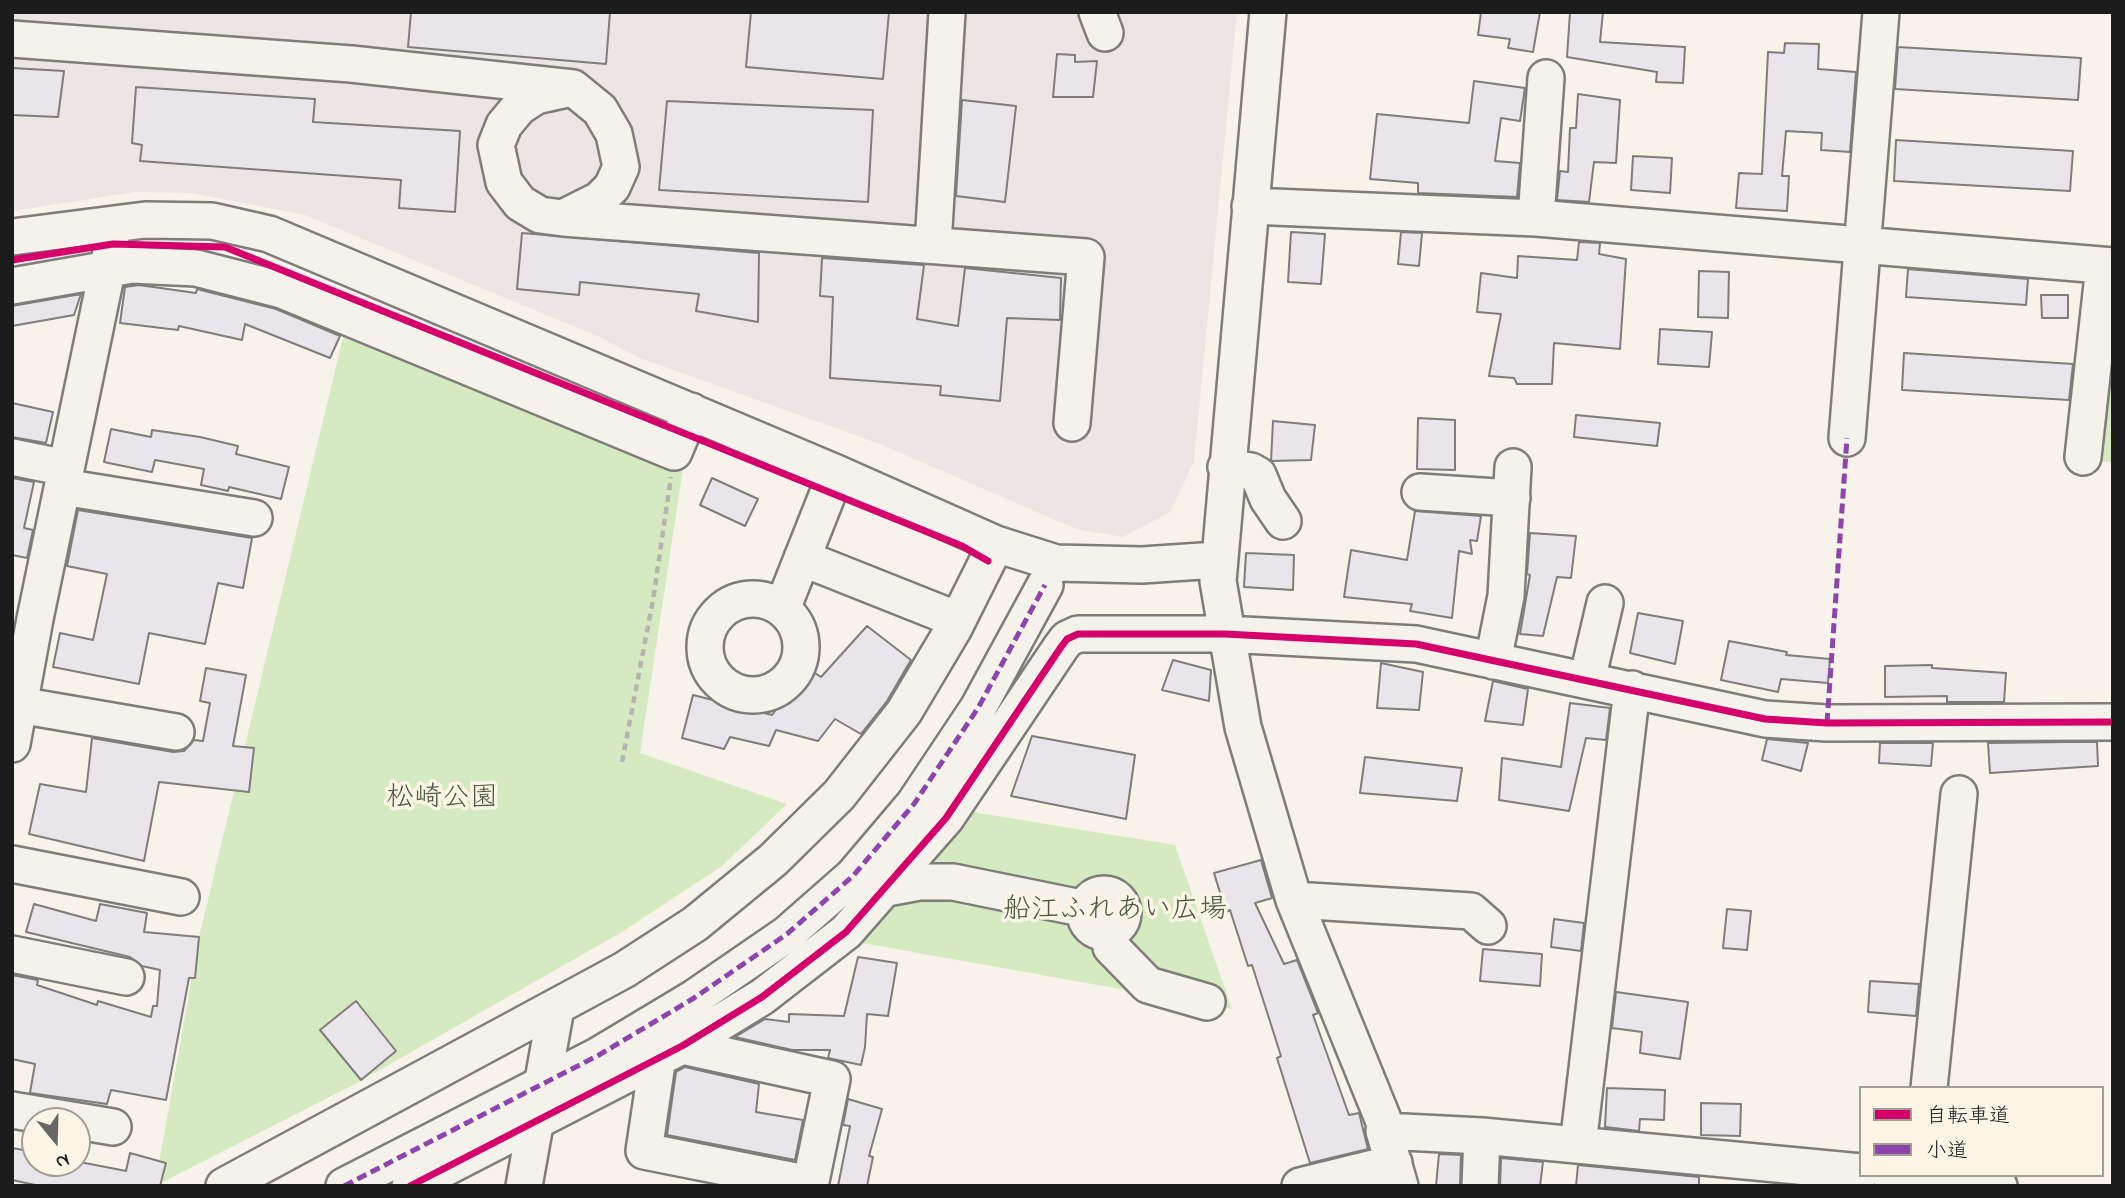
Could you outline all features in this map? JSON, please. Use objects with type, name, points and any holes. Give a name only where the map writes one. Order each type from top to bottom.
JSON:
[{"type":"street","points":[[933,246],[947,12]]},
{"type":"street","points":[[1268,12],[1217,560],[1225,634],[1243,727],[1294,900],[1385,1124],[1393,1160]]},
{"type":"street","points":[[1847,438],[1881,12]]},
{"type":"street","points":[[12,39],[351,64],[573,88],[600,110],[614,134],[621,167],[643,224]]},
{"type":"street","points":[[477,78],[504,182],[520,203],[540,215],[1086,257],[1072,423]]},
{"type":"street","points":[[1536,218],[1546,78]]},
{"type":"street","points":[[496,145],[504,125],[519,107],[536,96],[573,88]]},
{"type":"street","points":[[563,218],[598,200],[612,187],[621,167]]},
{"type":"street","points":[[1250,206],[1536,218],[2108,266],[2082,457]]},
{"type":"street","points":[[12,237],[116,223],[212,221],[269,234],[691,411],[996,544],[1056,563],[1142,565],[1217,560]]},
{"type":"street","points":[[12,744],[19,705],[24,617],[65,478],[110,268],[116,223]]},
{"type":"street","points":[[12,286],[132,265],[196,268],[282,290],[674,452],[691,411]]},
{"type":"street","points":[[12,457],[65,478],[254,519]]},
{"type":"street","points":[[1226,467],[1251,471],[1258,475],[1268,499],[1283,521]]},
{"type":"street","points":[[782,609],[836,473]]},
{"type":"street","points":[[1420,492],[1513,482],[1506,596],[1493,661]]},
{"type":"street","points":[[224,1186],[556,1008],[695,924],[773,860],[839,795],[896,723],[958,620],[996,544]]},
{"type":"street","points":[[802,558],[958,620]]},
{"type":"street","points":[[344,1186],[599,1055],[694,998],[787,934],[853,876],[914,804],[978,708],[1045,585]]},
{"type":"street","points":[[1587,680],[1605,603]]},
{"type":"street","points":[[410,1186],[537,1123],[670,1051],[783,981],[846,932],[946,818],[1067,639],[1078,634],[1225,634],[1416,644],[1765,719],[1827,723],[2113,722]]},
{"type":"street","points":[[1562,1153],[1632,689]]},
{"type":"street","points":[[19,705],[176,732]]},
{"type":"street","points":[[1930,1086],[1959,794]]},
{"type":"street","points":[[925,844],[953,882]]},
{"type":"street","points":[[12,864],[181,897]]},
{"type":"street","points":[[887,888],[919,882],[953,882],[1097,920],[1111,947],[1148,985],[1207,1002]]},
{"type":"street","points":[[1294,900],[1471,911],[1488,926]]},
{"type":"street","points":[[12,954],[126,977]]},
{"type":"street","points":[[524,1186],[556,1008]]},
{"type":"street","points":[[670,1051],[832,1079],[810,1185],[644,1151],[670,1051]]},
{"type":"street","points":[[12,1110],[113,1127]]},
{"type":"street","points":[[1480,1186],[1482,1136]]},
{"type":"street","points":[[1300,1186],[1482,1136],[1562,1153],[1859,1172]]},
{"type":"street","points":[[1913,1179],[1999,1186]]},
{"type":"path","points":[[622,762],[653,600],[674,452]]},
{"type":"shaded area","points":[[12,12],[1237,12],[1194,462],[1170,512],[1123,537],[1076,529],[880,444],[637,357],[602,338],[305,215],[191,193],[135,192],[12,211]]},
{"type":"green space","points":[[2113,326],[2113,462],[2094,461]]},
{"type":"green space","name":"松崎公園","points":[[345,329],[685,455],[640,753],[787,804],[722,866],[622,932],[357,1083],[155,1186],[199,937]]},
{"type":"green space","name":"船江ふれあい広場","points":[[967,811],[1175,845],[1232,1009],[851,941]]},
{"type":"building","points":[[411,12],[610,12],[606,64],[408,47]]},
{"type":"building","points":[[751,12],[889,12],[883,79],[746,67]]},
{"type":"building","points":[[1481,12],[1540,12],[1533,52],[1508,48],[1510,39],[1478,35]]},
{"type":"building","points":[[1570,12],[1603,12],[1600,42],[1685,47],[1683,83],[1656,82],[1657,72],[1567,57]]},
{"type":"building","points":[[1785,43],[1819,44],[1818,69],[1856,72],[1850,152],[1821,150],[1822,133],[1786,131],[1782,176],[1789,176],[1787,211],[1736,208],[1739,173],[1762,174],[1768,52],[1784,53]]},
{"type":"building","points":[[1898,47],[2081,58],[2078,100],[1895,89]]},
{"type":"building","points":[[1057,54],[1075,55],[1075,62],[1097,61],[1093,97],[1053,97]]},
{"type":"building","points":[[12,68],[64,71],[58,117],[12,115]]},
{"type":"building","points":[[1474,81],[1525,88],[1520,121],[1501,118],[1495,161],[1520,163],[1517,197],[1418,193],[1418,183],[1370,179],[1377,114],[1469,123]]},
{"type":"building","points":[[136,87],[315,99],[313,122],[460,131],[455,212],[399,208],[401,180],[140,161],[142,145],[132,143]]},
{"type":"building","points":[[1578,94],[1620,100],[1616,163],[1594,162],[1589,202],[1557,200],[1560,171],[1568,172],[1570,128],[1576,128]]},
{"type":"building","points":[[962,100],[1016,106],[1005,202],[956,196]]},
{"type":"building","points":[[667,101],[873,110],[868,202],[659,190]]},
{"type":"building","points":[[1896,140],[2073,151],[2070,191],[1894,181]]},
{"type":"building","points":[[1633,156],[1672,158],[1670,193],[1631,190]]},
{"type":"building","points":[[1291,232],[1325,234],[1321,284],[1288,282]]},
{"type":"building","points":[[1401,232],[1422,233],[1419,266],[1398,264]]},
{"type":"building","points":[[522,233],[759,253],[758,322],[696,311],[699,294],[580,282],[579,295],[517,289]]},
{"type":"building","points":[[1579,242],[1600,243],[1599,254],[1626,259],[1620,349],[1554,343],[1552,384],[1517,384],[1514,378],[1489,376],[1501,314],[1477,312],[1481,273],[1517,278],[1518,256],[1577,260]]},
{"type":"building","points":[[822,258],[924,265],[917,319],[958,326],[965,268],[1061,278],[1060,320],[1007,318],[1000,401],[940,395],[941,386],[830,378],[833,297],[820,296]]},
{"type":"building","points":[[1908,269],[2028,279],[2026,305],[1906,297]]},
{"type":"building","points":[[1699,271],[1729,272],[1728,318],[1698,317]]},
{"type":"building","points":[[139,285],[196,293],[197,289],[276,309],[340,336],[330,358],[245,324],[242,340],[179,326],[178,330],[120,323],[125,287]]},
{"type":"building","points":[[81,294],[74,315],[12,326],[12,306]]},
{"type":"building","points":[[2041,295],[2068,295],[2068,318],[2042,318]]},
{"type":"building","points":[[1660,329],[1712,332],[1709,367],[1658,364]]},
{"type":"building","points":[[1904,353],[2073,364],[2069,400],[1902,390]]},
{"type":"building","points":[[12,403],[53,412],[46,443],[12,437]]},
{"type":"building","points":[[1576,415],[1660,423],[1657,446],[1574,437]]},
{"type":"building","points":[[1418,418],[1455,420],[1455,470],[1417,469]]},
{"type":"building","points":[[1273,421],[1315,425],[1311,460],[1271,461]]},
{"type":"building","points":[[111,429],[151,437],[152,430],[200,437],[238,446],[236,454],[289,467],[281,499],[229,487],[228,491],[201,485],[204,469],[155,460],[152,472],[104,462]]},
{"type":"building","points":[[12,478],[34,482],[24,528],[33,530],[27,558],[12,555]]},
{"type":"building","points":[[712,478],[758,499],[745,526],[700,505]]},
{"type":"building","points":[[78,510],[252,538],[243,588],[218,583],[205,644],[149,633],[139,684],[53,667],[60,633],[93,640],[107,574],[67,566]]},
{"type":"building","points":[[1415,511],[1481,516],[1477,541],[1470,540],[1472,554],[1459,551],[1452,618],[1410,611],[1412,604],[1344,597],[1351,550],[1407,560]]},
{"type":"building","points":[[1530,533],[1576,536],[1571,578],[1557,577],[1543,636],[1520,634],[1530,575],[1527,574]]},
{"type":"building","points":[[1246,553],[1294,555],[1293,590],[1244,587]]},
{"type":"building","points":[[1638,613],[1683,621],[1675,664],[1630,653]]},
{"type":"building","points":[[867,626],[911,660],[887,701],[861,734],[835,719],[818,741],[776,730],[769,746],[730,737],[724,749],[682,738],[693,695],[772,715],[807,668],[821,677]]},
{"type":"building","points":[[1729,641],[1787,652],[1786,655],[1830,659],[1828,683],[1781,679],[1778,692],[1721,680]]},
{"type":"building","points":[[1173,660],[1211,670],[1209,701],[1162,690]]},
{"type":"building","points":[[1381,663],[1423,672],[1419,710],[1377,708]]},
{"type":"building","points":[[1932,665],[1932,668],[2006,673],[2004,702],[1947,702],[1947,696],[1885,697],[1885,666]]},
{"type":"building","points":[[206,668],[246,675],[233,746],[254,748],[249,792],[159,782],[144,861],[29,834],[40,784],[86,792],[92,738],[173,752],[184,751],[194,740],[203,741],[210,703],[200,701]]},
{"type":"building","points":[[1493,681],[1528,689],[1523,725],[1485,721]]},
{"type":"building","points":[[1570,703],[1610,708],[1606,740],[1586,738],[1569,811],[1499,800],[1502,758],[1561,767]]},
{"type":"building","points":[[1032,736],[1135,755],[1126,819],[1011,796]]},
{"type":"building","points":[[1767,739],[1808,743],[1801,771],[1762,760]]},
{"type":"building","points":[[2097,742],[2098,766],[1990,773],[1988,743]]},
{"type":"building","points":[[1880,743],[1933,743],[1931,766],[1879,763]]},
{"type":"building","points":[[1365,757],[1462,768],[1457,801],[1360,793]]},
{"type":"building","points":[[1261,860],[1272,898],[1255,903],[1284,964],[1297,960],[1318,1013],[1313,1015],[1349,1115],[1359,1113],[1368,1149],[1310,1163],[1277,1058],[1281,1056],[1252,965],[1248,966],[1230,910],[1226,912],[1214,873]]},
{"type":"building","points":[[34,904],[96,921],[100,904],[147,913],[144,932],[199,937],[195,978],[189,978],[166,1100],[111,1090],[107,1104],[30,1093],[35,1064],[12,1059],[12,975],[38,980],[37,985],[97,1005],[98,1001],[151,1017],[153,1006],[157,1006],[160,970],[142,966],[130,957],[26,932]]},
{"type":"building","points":[[1727,909],[1751,911],[1747,950],[1723,948]]},
{"type":"building","points":[[1554,919],[1584,923],[1581,951],[1551,947]]},
{"type":"building","points":[[1483,949],[1542,954],[1540,986],[1480,981]]},
{"type":"building","points":[[858,957],[897,963],[888,1016],[867,1014],[861,1065],[828,1058],[830,1050],[792,1050],[735,1037],[765,1019],[789,1022],[789,1014],[844,1016]]},
{"type":"building","points":[[1870,981],[1919,984],[1916,1016],[1868,1012]]},
{"type":"building","points":[[1616,992],[1688,1002],[1680,1059],[1640,1053],[1642,1032],[1612,1028]]},
{"type":"building","points":[[356,1001],[396,1051],[361,1080],[320,1030]]},
{"type":"building","points":[[685,1067],[759,1084],[756,1112],[803,1120],[795,1160],[667,1135],[676,1072]]},
{"type":"building","points":[[1607,1088],[1665,1090],[1664,1120],[1640,1119],[1639,1131],[1605,1127]]},
{"type":"building","points":[[848,1099],[882,1109],[869,1156],[873,1157],[867,1186],[838,1186],[850,1126],[843,1125]]},
{"type":"building","points":[[1701,1103],[1741,1104],[1740,1136],[1701,1135]]},
{"type":"building","points":[[12,1148],[21,1150],[21,1177],[91,1177],[91,1164],[126,1171],[130,1153],[166,1163],[160,1186],[40,1186],[12,1180]]},
{"type":"building","points":[[1439,1154],[1461,1155],[1460,1186],[1436,1186]]},
{"type":"building","points":[[1501,1158],[1543,1162],[1540,1186],[1500,1186]]},
{"type":"building","points":[[1578,1165],[1699,1177],[1699,1186],[1576,1186]]},
{"type":"marked path","points":[[1827,723],[1847,438]]},
{"type":"marked path","points":[[344,1186],[599,1055],[694,998],[787,934],[853,876],[914,804],[978,708],[1045,585]]},
{"type":"cycle path","points":[[12,260],[113,244],[225,247],[962,546],[988,561]]},
{"type":"cycle path","points":[[410,1186],[682,1046],[762,997],[846,932],[946,818],[1061,647],[1067,639],[1078,634],[1225,634],[1416,644],[1765,719],[1827,723],[2113,722]]}]
